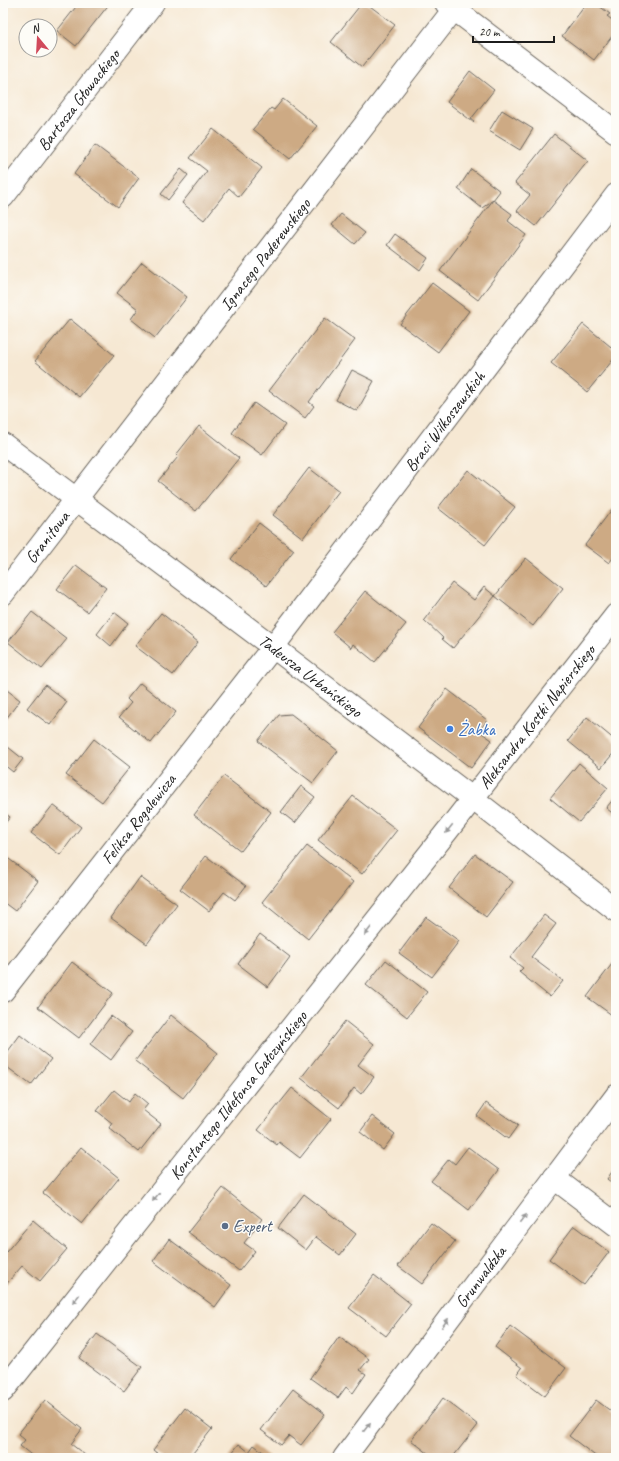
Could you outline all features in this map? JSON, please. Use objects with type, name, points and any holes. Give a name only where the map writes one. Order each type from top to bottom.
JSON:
[{"type":"street","name":"Bartosza Głowackiego","points":[[3,197],[153,3]]},
{"type":"street","points":[[450,6],[616,132]]},
{"type":"street","name":"Ignacego Paderewskiego","points":[[77,500],[450,6]]},
{"type":"street","name":"Braci Wilkoszewskich","points":[[274,646],[616,195]]},
{"type":"street","name":"Tadeusza Urbańskiego","points":[[3,444],[274,646],[616,910]]},
{"type":"street","name":"Granitowa","points":[[3,594],[77,500]]},
{"type":"street","name":"Aleksandra Kostki Napierskiego","points":[[472,798],[616,615]]},
{"type":"street","name":"Feliksa Rogalewicza","points":[[3,991],[274,646]]},
{"type":"street","name":"Konstantego Ildefonsa Gałczyńskiego","points":[[3,1391],[472,798]]},
{"type":"street","name":"Grunwaldzka","points":[[344,1458],[616,1096]]},
{"type":"street","points":[[554,1178],[616,1225]]},
{"type":"building","points":[[79,3],[110,3],[76,46],[58,32],[58,30]]},
{"type":"building","points":[[362,3],[366,3],[395,25],[362,67],[331,42]]},
{"type":"building","points":[[587,3],[595,3],[610,14],[607,16],[616,23],[616,31],[594,60],[562,36]]},
{"type":"building","points":[[607,3],[616,3],[616,10]]},
{"type":"building","points":[[470,71],[494,90],[471,119],[474,121],[473,122],[447,102]]},
{"type":"building","points":[[283,99],[317,126],[290,159],[253,129],[271,108],[274,110]]},
{"type":"building","points":[[502,110],[533,129],[520,150],[489,131]]},
{"type":"building","points":[[213,129],[262,168],[239,197],[229,188],[204,220],[182,203],[207,171],[190,158]]},
{"type":"building","points":[[554,134],[588,161],[536,226],[517,211],[530,195],[515,183]]},
{"type":"building","points":[[95,145],[139,178],[118,207],[74,174]]},
{"type":"building","points":[[181,169],[188,175],[168,200],[161,194]]},
{"type":"building","points":[[471,169],[500,191],[493,200],[482,208],[458,189]]},
{"type":"building","points":[[493,200],[512,214],[508,221],[526,235],[478,300],[440,271]]},
{"type":"building","points":[[341,214],[365,233],[355,244],[332,225]]},
{"type":"building","points":[[395,234],[428,258],[420,270],[387,245]]},
{"type":"building","points":[[142,262],[187,297],[155,338],[131,319],[138,309],[117,293]]},
{"type":"building","points":[[432,283],[469,311],[438,352],[400,324]]},
{"type":"building","points":[[325,318],[355,340],[309,402],[314,406],[305,418],[269,391]]},
{"type":"building","points":[[70,319],[114,355],[79,397],[35,361]]},
{"type":"building","points":[[583,324],[616,351],[616,356],[587,392],[551,363]]},
{"type":"building","points":[[352,370],[374,381],[357,411],[336,400]]},
{"type":"building","points":[[254,403],[285,425],[262,455],[232,433]]},
{"type":"building","points":[[199,426],[239,458],[196,511],[158,481],[178,457],[176,455]]},
{"type":"building","points":[[309,468],[339,491],[303,538],[273,515]]},
{"type":"building","points":[[468,470],[515,507],[485,545],[438,508]]},
{"type":"building","points":[[616,504],[616,554],[609,563],[585,545]]},
{"type":"building","points":[[259,523],[294,550],[266,586],[231,559]]},
{"type":"building","points":[[526,558],[563,588],[533,626],[495,596]]},
{"type":"building","points":[[76,565],[106,588],[87,612],[57,589]]},
{"type":"building","points":[[452,583],[474,600],[484,587],[495,596],[453,648],[424,620]]},
{"type":"building","points":[[365,591],[406,624],[375,662],[353,644],[351,648],[332,632]]},
{"type":"building","points":[[32,612],[67,639],[42,669],[8,642]]},
{"type":"building","points":[[114,612],[128,623],[111,646],[97,634]]},
{"type":"building","points":[[161,613],[198,642],[173,675],[135,646]]},
{"type":"building","points":[[140,683],[176,712],[151,743],[119,717],[131,703],[127,699]]},
{"type":"building","points":[[45,685],[67,702],[50,725],[27,708]]},
{"type":"building","points":[[3,687],[20,700],[3,723]]},
{"type":"building","name":"Żabka","points":[[447,689],[487,720],[479,731],[492,740],[471,768],[418,728]]},
{"type":"building","points":[[291,714],[338,751],[313,783],[258,741],[279,715]]},
{"type":"building","points":[[587,717],[616,741],[616,750],[601,768],[568,741]]},
{"type":"building","points":[[94,739],[130,767],[102,802],[66,775]]},
{"type":"building","points":[[3,743],[23,759],[13,772],[3,764]]},
{"type":"building","points":[[579,763],[608,788],[579,822],[550,798]]},
{"type":"building","points":[[224,776],[271,812],[241,851],[194,815]]},
{"type":"building","points":[[301,786],[315,797],[295,823],[281,812]]},
{"type":"building","points":[[353,796],[397,830],[362,874],[318,840]]},
{"type":"building","points":[[616,796],[616,816],[606,808]]},
{"type":"building","points":[[53,805],[81,827],[60,855],[31,833]]},
{"type":"building","points":[[3,812],[10,817],[3,826]]},
{"type":"building","points":[[307,846],[353,882],[308,939],[262,902]]},
{"type":"building","points":[[475,854],[513,882],[486,917],[449,888]]},
{"type":"building","points":[[5,856],[38,881],[15,911],[3,902],[3,859]]},
{"type":"building","points":[[206,856],[246,886],[235,900],[224,892],[209,911],[180,889]]},
{"type":"building","points":[[140,877],[177,904],[147,944],[111,918]]},
{"type":"building","points":[[544,915],[556,924],[531,957],[563,981],[550,997],[519,972],[523,968],[510,958]]},
{"type":"building","points":[[426,917],[459,941],[432,977],[399,953]]},
{"type":"building","points":[[260,934],[290,957],[268,987],[238,964]]},
{"type":"building","points":[[386,960],[427,992],[407,1017],[366,985]]},
{"type":"building","points":[[615,960],[616,961],[616,1018],[587,997]]},
{"type":"building","points":[[72,962],[113,993],[79,1038],[38,1007]]},
{"type":"building","points":[[171,1015],[218,1053],[183,1098],[135,1061]]},
{"type":"building","points":[[111,1016],[132,1032],[111,1060],[90,1044]]},
{"type":"building","points":[[345,1021],[374,1044],[358,1065],[374,1077],[361,1094],[354,1088],[339,1108],[301,1078]]},
{"type":"building","points":[[20,1035],[51,1059],[31,1085],[3,1064],[3,1058]]},
{"type":"building","points":[[292,1088],[331,1119],[300,1158],[279,1142],[277,1145],[258,1130]]},
{"type":"building","points":[[114,1090],[129,1102],[135,1093],[148,1104],[143,1110],[161,1124],[139,1152],[109,1128],[112,1123],[97,1111]]},
{"type":"building","points":[[486,1103],[518,1125],[508,1139],[477,1116]]},
{"type":"building","points":[[372,1116],[395,1134],[383,1150],[360,1132]]},
{"type":"building","points":[[81,1147],[119,1178],[82,1224],[43,1193]]},
{"type":"building","points":[[468,1147],[499,1170],[469,1210],[431,1181],[449,1159],[455,1164]]},
{"type":"building","points":[[616,1166],[616,1186],[607,1179]]},
{"type":"building","name":"Expert","points":[[223,1188],[262,1219],[244,1243],[255,1251],[239,1271],[188,1232]]},
{"type":"building","points":[[304,1194],[356,1234],[340,1255],[316,1237],[306,1250],[278,1228]]},
{"type":"building","points":[[33,1220],[67,1249],[40,1281],[22,1266],[3,1288],[3,1250],[6,1252]]},
{"type":"building","points":[[431,1223],[455,1241],[422,1284],[398,1266]]},
{"type":"building","points":[[574,1226],[609,1252],[584,1285],[549,1259]]},
{"type":"building","points":[[169,1239],[231,1285],[215,1307],[153,1261]]},
{"type":"building","points":[[374,1275],[411,1304],[386,1336],[349,1308]]},
{"type":"building","points":[[510,1326],[566,1368],[545,1396],[517,1375],[522,1368],[495,1347]]},
{"type":"building","points":[[97,1334],[142,1367],[124,1391],[79,1358]]},
{"type":"building","points":[[339,1337],[369,1359],[360,1370],[366,1374],[353,1393],[346,1387],[338,1398],[310,1378]]},
{"type":"building","points":[[293,1389],[325,1414],[301,1445],[289,1436],[281,1445],[261,1430]]},
{"type":"building","points":[[443,1398],[478,1425],[452,1458],[434,1458],[411,1440]]},
{"type":"building","points":[[45,1400],[82,1429],[71,1444],[85,1455],[83,1458],[35,1458],[20,1446],[25,1440],[18,1434]]},
{"type":"building","points":[[596,1400],[616,1415],[616,1458],[598,1458],[569,1436]]},
{"type":"building","points":[[185,1408],[212,1429],[189,1458],[163,1458],[153,1450]]},
{"type":"building","points":[[239,1444],[249,1452],[254,1445],[271,1458],[228,1458]]},
{"type":"place","name":"Żabka","points":[[450,729]]},
{"type":"place","name":"Expert","points":[[225,1226]]}]
